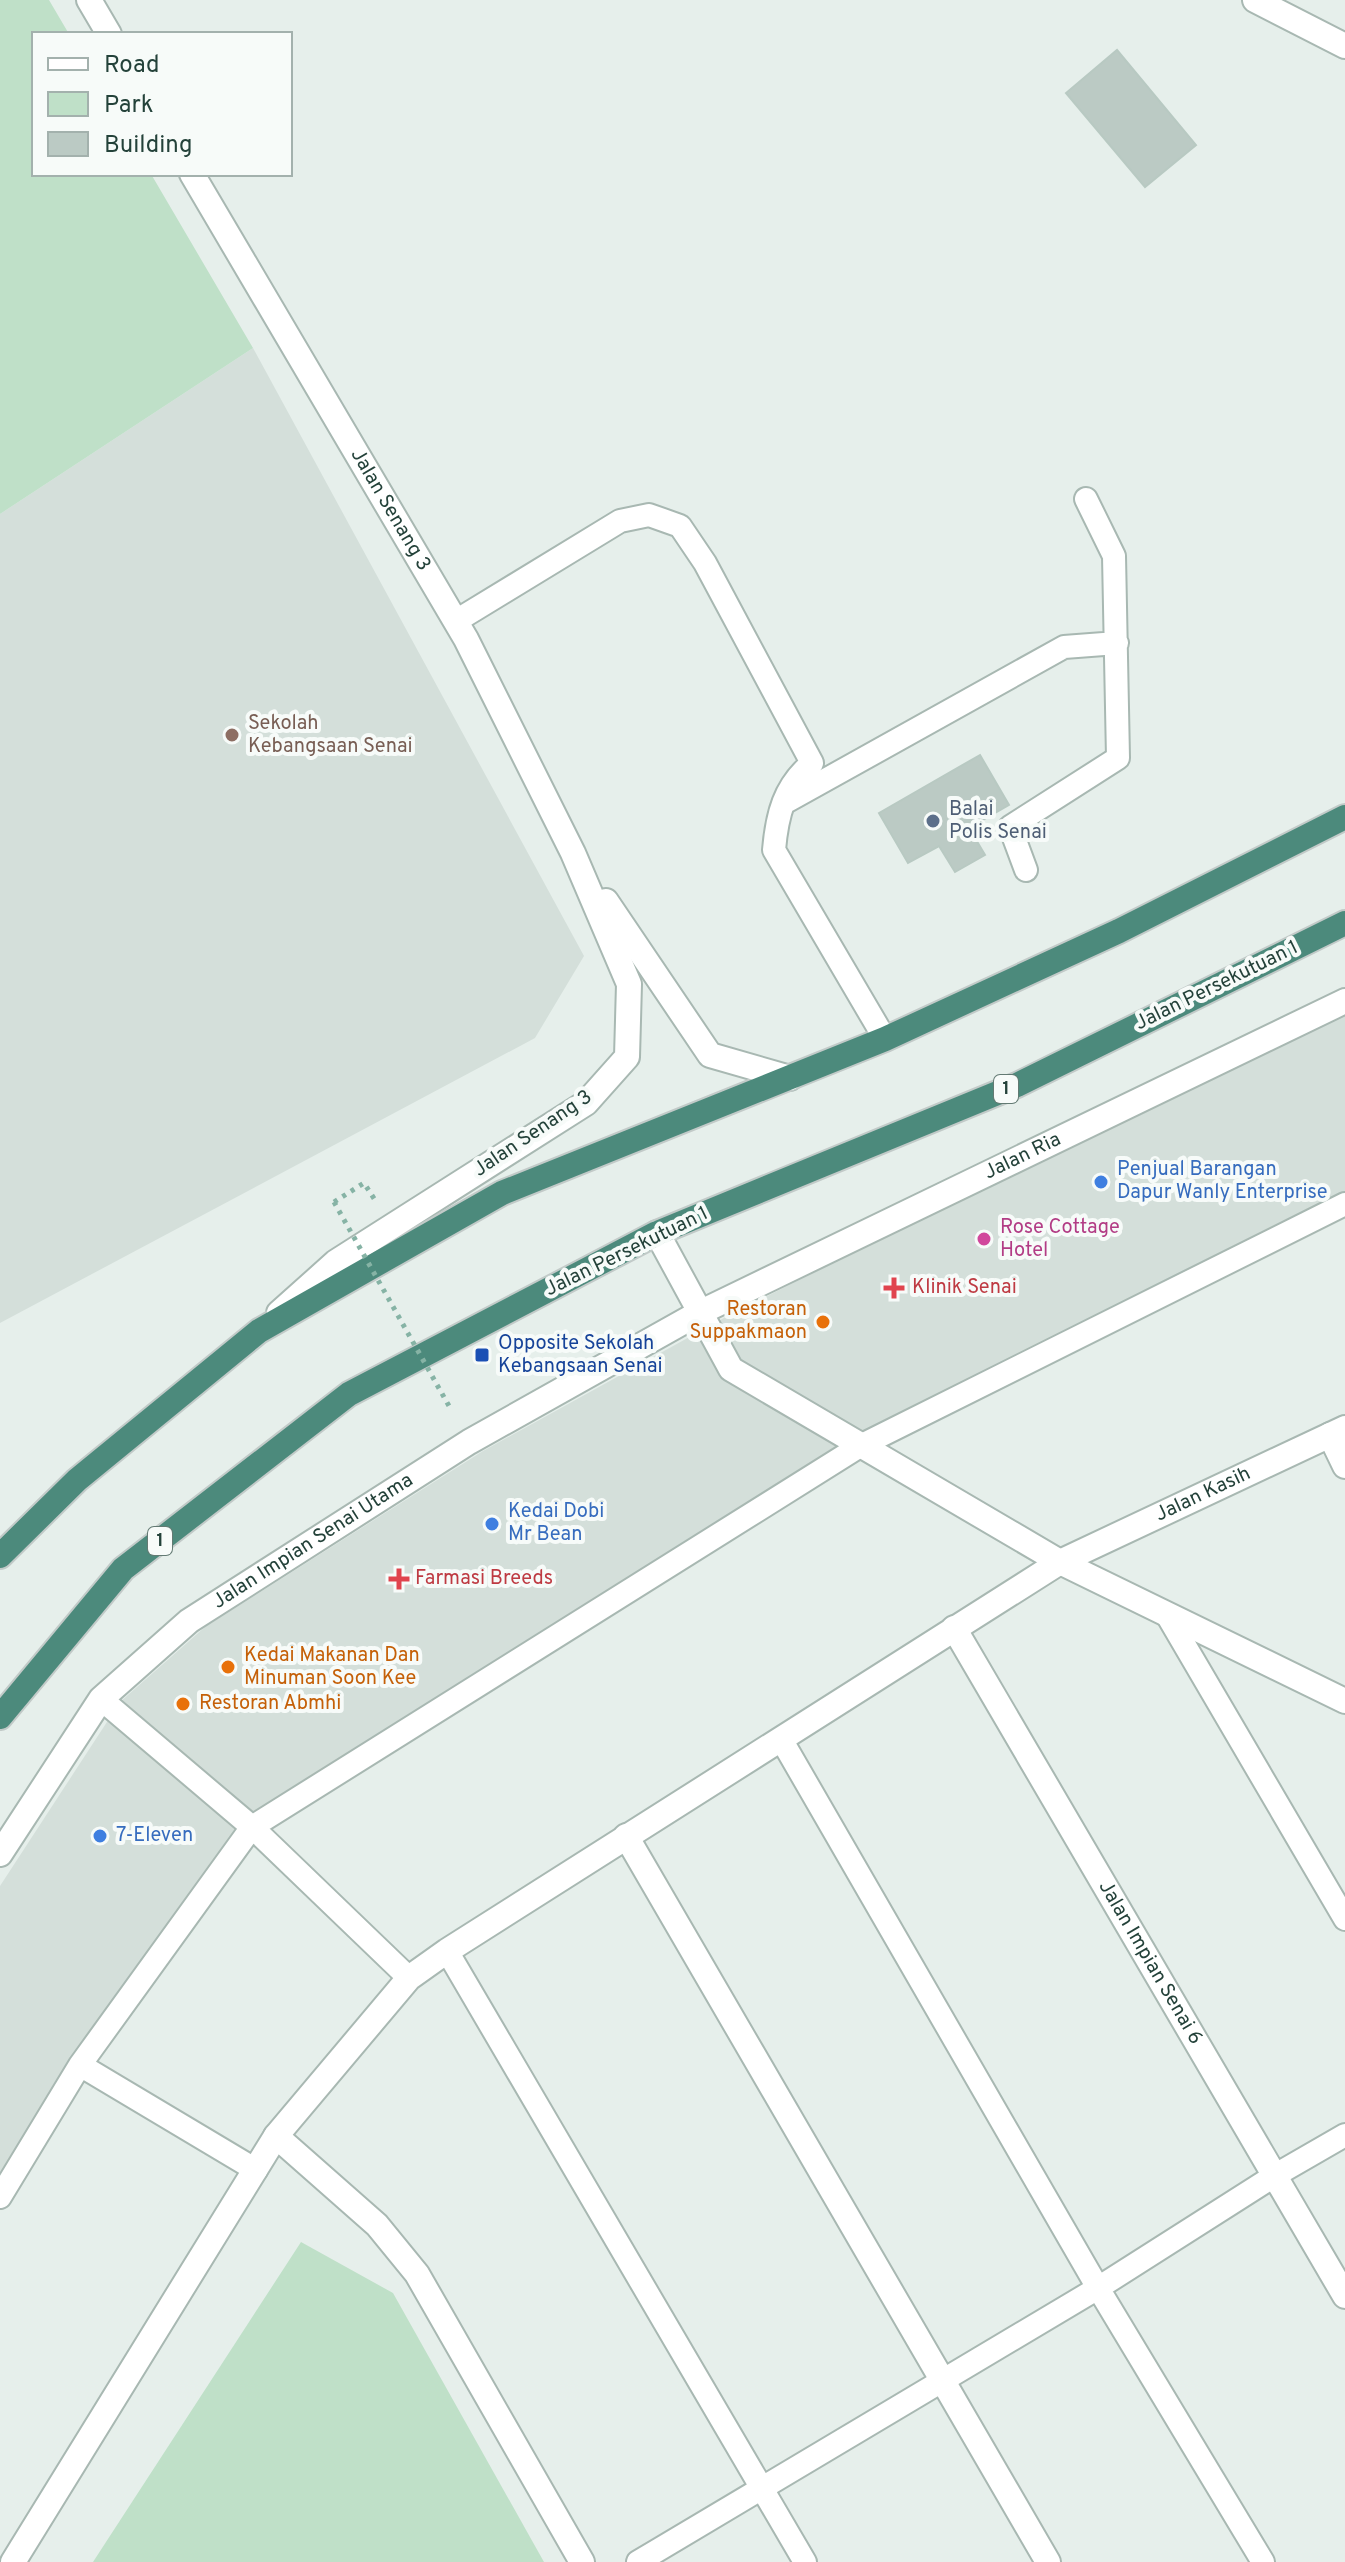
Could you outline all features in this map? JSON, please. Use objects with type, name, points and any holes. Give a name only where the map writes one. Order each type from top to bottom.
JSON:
[{"type":"highway","points":[[0,1556],[77,1480],[259,1331],[502,1193],[885,1039],[1119,931],[1345,817]]},
{"type":"highway","name":"Jalan Persekutuan 1","points":[[0,1717],[123,1569],[349,1394],[657,1233],[1017,1085],[1345,923]]},
{"type":"street","points":[[89,0],[108,32]]},
{"type":"street","points":[[1255,0],[1345,46]]},
{"type":"street","name":"Jalan Senang 3","points":[[193,176],[456,621],[573,853],[629,984],[627,1057],[586,1103],[336,1262],[259,1331]]},
{"type":"street","name":"Jalan Senang 3","points":[[573,853],[710,1055],[790,1078]]},
{"type":"street","name":"Jalan Ria","points":[[699,1313],[1345,1001]]},
{"type":"street","points":[[657,1233],[731,1369],[1060,1562],[1345,1701]]},
{"type":"street","name":"Jalan Impian Senai Utama","points":[[0,1854],[101,1699],[189,1621],[469,1442],[699,1313]]},
{"type":"street","points":[[1338,1431],[1345,1466]]},
{"type":"street","name":"Jalan Kasih","points":[[13,2562],[276,2136],[409,1978],[626,1836],[1060,1562],[1338,1431]]},
{"type":"street","name":"Jalan Impian Senai 6","points":[[954,1628],[1345,2296]]},
{"type":"street","points":[[626,1836],[1048,2562]]},
{"type":"street","points":[[276,2136],[377,2225],[417,2274],[582,2562]]},
{"type":"lane","points":[[1026,870],[1010,827],[1118,758],[1114,556],[1086,499]]},
{"type":"lane","points":[[456,621],[620,521],[649,515],[680,526],[705,563],[812,763],[794,778],[776,823],[774,850],[885,1039]]},
{"type":"lane","points":[[784,803],[1064,647],[1117,643]]},
{"type":"lane","points":[[0,2197],[80,2065],[252,1827],[860,1446],[1345,1204]]},
{"type":"lane","points":[[1167,1615],[1345,1919]]},
{"type":"lane","points":[[101,1699],[252,1827],[409,1978]]},
{"type":"lane","points":[[781,1739],[1098,2288],[1263,2562]]},
{"type":"lane","points":[[447,1951],[805,2562]]},
{"type":"lane","points":[[80,2065],[256,2170]]},
{"type":"lane","points":[[638,2562],[1098,2288],[1274,2176],[1345,2135]]},
{"type":"path","points":[[334,1202],[449,1406]]},
{"type":"shaded area","name":"Sekolah Kebangsaan Senai","points":[[253,348],[584,956],[535,1038],[0,1323],[0,514]]},
{"type":"shaded area","points":[[1345,1003],[1345,1193],[868,1432],[250,1817],[0,2177],[0,1886],[120,1702],[205,1627],[483,1451],[722,1319]]},
{"type":"green space","points":[[0,0],[49,0],[68,32],[32,32],[32,176],[152,176],[253,348],[0,514]]},
{"type":"green space","points":[[301,2242],[393,2293],[544,2562],[93,2562]]},
{"type":"building","points":[[1117,50],[1196,145],[1145,187],[1066,93]]},
{"type":"building","name":"Balai Polis Senai","points":[[980,755],[1009,805],[969,828],[985,855],[955,872],[939,846],[908,863],[879,813]]},
{"type":"place","name":"Sekolah Kebangsaan Senai","points":[[232,735]]},
{"type":"place","name":"Balai Polis Senai","points":[[933,821]]},
{"type":"place","name":"Penjual Barangan Dapur Wanly Enterprise","points":[[1101,1182]]},
{"type":"place","name":"Rose Cottage Hotel","points":[[984,1239]]},
{"type":"place","name":"Klinik Senai","points":[[894,1288]]},
{"type":"place","name":"Restoran Suppakmaon","points":[[823,1322]]},
{"type":"place","name":"Opposite Sekolah Kebangsaan Senai","points":[[482,1355]]},
{"type":"place","name":"Kedai Dobi Mr Bean","points":[[492,1524]]},
{"type":"place","name":"Farmasi Breeds","points":[[399,1579]]},
{"type":"place","name":"Kedai Makanan Dan Minuman Soon Kee","points":[[228,1667]]},
{"type":"place","name":"Restoran Abmhi","points":[[183,1704]]},
{"type":"place","name":"7-Eleven","points":[[100,1836]]}]
